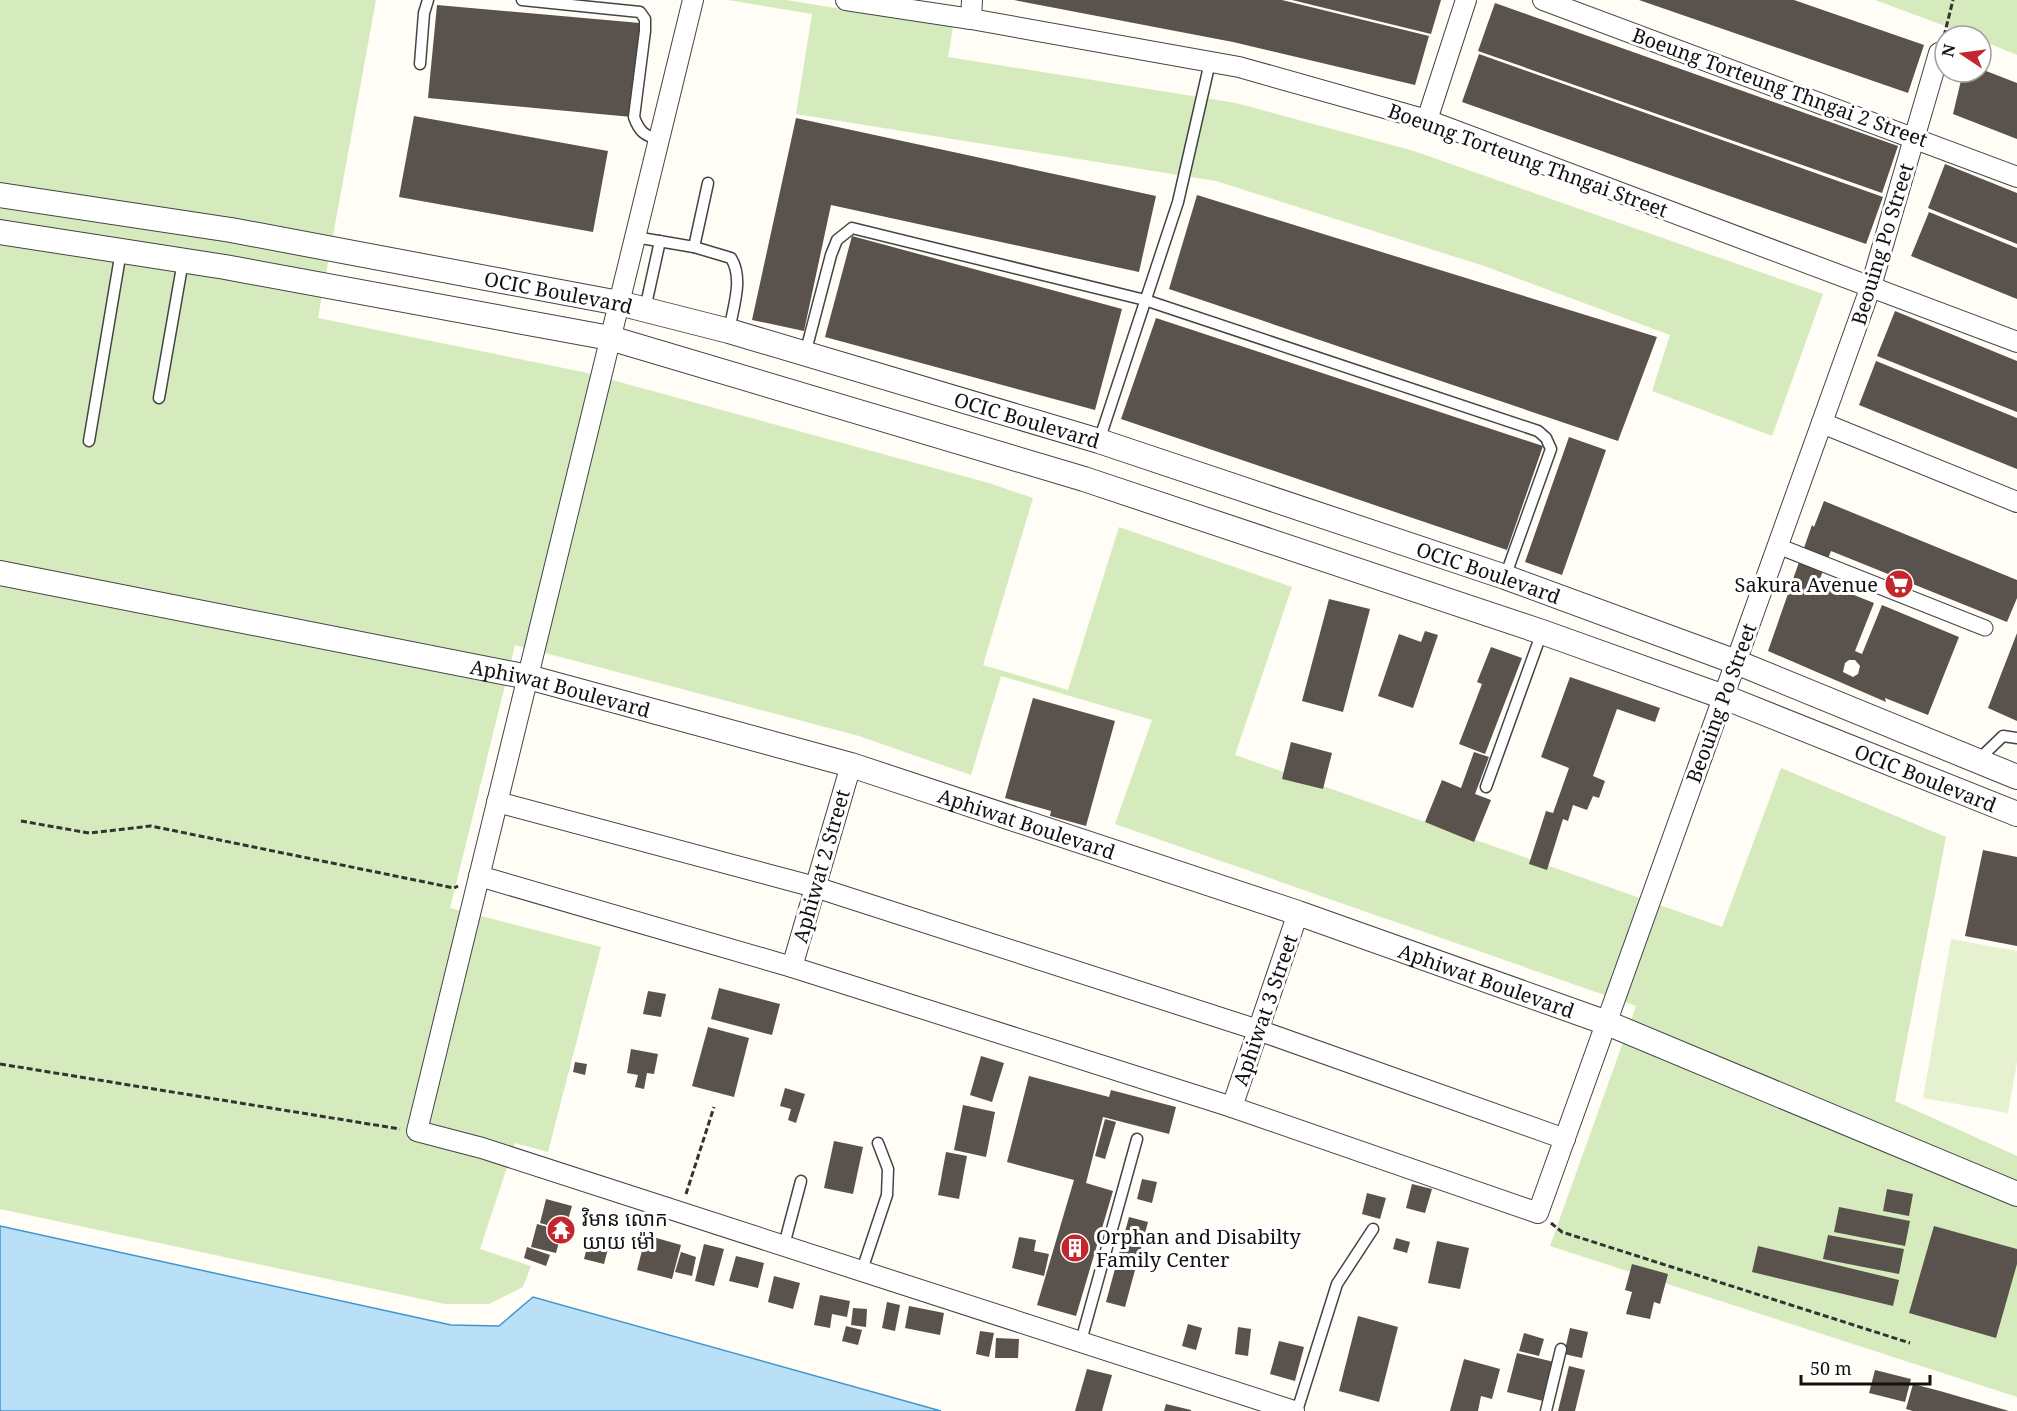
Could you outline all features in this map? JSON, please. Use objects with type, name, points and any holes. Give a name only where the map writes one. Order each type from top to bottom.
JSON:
[{"type":"street","points":[[693,0],[417,1131],[482,1148],[1295,1411]]},
{"type":"street","name":"Boeung Torteung Thngai Street","points":[[846,0],[971,9],[1239,67],[1427,120],[2017,342]]},
{"type":"street","points":[[1427,120],[1466,0]]},
{"type":"street","name":"Boeung Torteung Thngai 2 Street","points":[[1543,0],[2017,177]]},
{"type":"street","name":"Beouing Po Street","points":[[1538,1213],[1871,286],[1933,74]]},
{"type":"street","name":"OCIC Boulevard","points":[[0,195],[231,230],[619,303],[729,331],[1099,441],[1505,577],[1736,662],[2017,777]]},
{"type":"street","name":"OCIC Boulevard","points":[[0,232],[183,261],[610,338],[1084,479],[1542,633],[1724,697],[2017,814]]},
{"type":"street","points":[[1822,423],[2017,502]]},
{"type":"street","points":[[1778,546],[1985,628]]},
{"type":"street","name":"Aphiwat Boulevard","points":[[0,573],[528,677],[851,765],[1298,913],[1607,1023],[2017,1194]]},
{"type":"street","name":"Aphiwat 2 Street","points":[[792,967],[851,765]]},
{"type":"street","points":[[497,802],[815,887],[1258,1029],[1565,1139]]},
{"type":"street","points":[[479,876],[792,967],[1232,1107],[1538,1213]]},
{"type":"street","name":"Aphiwat 3 Street","points":[[1232,1107],[1298,913]]},
{"type":"lane","points":[[420,64],[424,13],[428,0]]},
{"type":"lane","points":[[522,0],[640,12],[645,19],[645,32],[634,117],[638,129],[647,136],[659,139]]},
{"type":"lane","points":[[1099,441],[1178,202],[1210,62]]},
{"type":"lane","points":[[694,247],[708,183]]},
{"type":"lane","points":[[806,354],[831,255],[837,240],[852,228],[1145,300],[1538,431],[1546,438],[1551,449],[1505,577]]},
{"type":"lane","points":[[635,237],[694,247],[731,258],[737,268],[738,278],[729,331]]},
{"type":"lane","points":[[645,309],[660,241]]},
{"type":"lane","points":[[90,441],[121,251]]},
{"type":"lane","points":[[159,398],[183,261]]},
{"type":"lane","points":[[1486,787],[1542,633]]},
{"type":"lane","points":[[1978,760],[2003,736],[2017,738]]},
{"type":"lane","points":[[1081,1341],[1137,1139]]},
{"type":"lane","points":[[862,1270],[887,1195],[888,1169],[878,1143]]},
{"type":"lane","points":[[784,1245],[801,1181]]},
{"type":"lane","points":[[1295,1411],[1337,1284],[1373,1229]]},
{"type":"lane","points":[[1546,1411],[1561,1349]]},
{"type":"path","points":[[1947,24],[1953,0]]},
{"type":"path","points":[[21,821],[89,833],[151,826],[454,888],[479,876]]},
{"type":"path","points":[[0,1064],[417,1131]]},
{"type":"path","points":[[679,1213],[714,1107]]},
{"type":"path","points":[[1538,1213],[1562,1232],[1910,1343]]},
{"type":"green space","points":[[0,0],[376,0],[318,318],[583,372],[989,483],[1033,498],[983,665],[1068,690],[1119,527],[1292,587],[1235,755],[1722,927],[1781,768],[1946,837],[1895,1101],[2017,1156],[2017,1397],[1550,1246],[1636,1006],[1115,824],[1152,720],[1001,676],[971,775],[859,736],[515,645],[450,908],[601,947],[548,1152],[515,1143],[480,1249],[531,1266],[523,1287],[489,1304],[445,1304],[0,1209]]},
{"type":"green space","points":[[728,0],[786,0],[953,27],[948,57],[1236,103],[1414,151],[1823,294],[1772,436],[1652,391],[1670,335],[1484,266],[1216,181],[796,114],[812,14]]},
{"type":"green space","points":[[1875,0],[2017,0],[2017,55],[1993,45],[1993,24],[1940,24]]},
{"type":"green space","points":[[1951,939],[2017,951],[2017,1062],[2008,1113],[1923,1098]]},
{"type":"water","points":[[0,1226],[451,1325],[499,1326],[533,1297],[941,1411],[0,1411]]},
{"type":"building","points":[[1014,0],[1282,0],[1429,36],[1415,85],[1233,42]]},
{"type":"building","points":[[1292,0],[1441,0],[1431,34]]},
{"type":"building","points":[[1639,0],[1794,0],[1924,45],[1908,93]]},
{"type":"building","points":[[1495,3],[1898,146],[1882,193],[1478,51]]},
{"type":"building","points":[[437,5],[640,23],[632,117],[428,98]]},
{"type":"building","points":[[1479,54],[1883,197],[1866,244],[1462,102]]},
{"type":"building","points":[[1993,74],[2017,83],[2017,139],[1953,114],[1960,84],[1993,84]]},
{"type":"building","points":[[414,116],[608,151],[593,232],[399,197]]},
{"type":"building","points":[[796,118],[1156,196],[1139,272],[831,205],[804,331],[752,320]]},
{"type":"building","points":[[1945,164],[2017,193],[2017,244],[1928,208]]},
{"type":"building","points":[[1197,195],[1657,337],[1618,441],[1169,289]]},
{"type":"building","points":[[1929,212],[2017,248],[2017,299],[1911,256]]},
{"type":"building","points":[[852,236],[1122,309],[1095,410],[825,337]]},
{"type":"building","points":[[1895,311],[2017,361],[2017,412],[1877,356]]},
{"type":"building","points":[[1156,318],[1543,446],[1507,550],[1121,419]]},
{"type":"building","points":[[1876,361],[2017,418],[2017,469],[1859,405]]},
{"type":"building","points":[[1569,437],[1606,450],[1562,575],[1525,562]]},
{"type":"building","points":[[1824,501],[2017,580],[2017,598],[2007,622],[1831,551],[1819,581],[1874,603],[1855,651],[1862,654],[1882,605],[1959,637],[1928,715],[1885,698],[1886,702],[1768,651],[1812,525],[1814,527]],"holes":[[[1855,660],[1860,666],[1858,674],[1853,677],[1843,672],[1845,663]]]},
{"type":"building","points":[[1329,599],[1370,609],[1343,712],[1302,701]]},
{"type":"building","points":[[1425,631],[1438,635],[1413,708],[1378,696],[1399,634],[1421,642]]},
{"type":"building","points":[[2017,633],[2017,721],[1988,708]]},
{"type":"building","points":[[1491,647],[1522,658],[1485,754],[1459,744],[1482,684],[1477,682]]},
{"type":"building","points":[[1570,677],[1660,708],[1655,722],[1617,709],[1593,776],[1605,781],[1599,798],[1593,796],[1587,810],[1573,805],[1568,821],[1563,819],[1547,870],[1529,864],[1546,811],[1553,813],[1569,768],[1541,757]]},
{"type":"building","points":[[1033,698],[1115,721],[1086,826],[1050,816],[1051,811],[1005,798]]},
{"type":"building","points":[[1291,742],[1332,753],[1323,789],[1282,779]]},
{"type":"building","points":[[1474,752],[1489,757],[1475,794],[1491,800],[1474,842],[1425,822],[1442,780],[1461,788]]},
{"type":"building","points":[[1983,850],[2017,857],[2017,946],[1965,936]]},
{"type":"building","points":[[719,988],[780,1004],[772,1035],[711,1019]]},
{"type":"building","points":[[648,991],[666,994],[661,1017],[643,1014]]},
{"type":"building","points":[[708,1027],[749,1038],[734,1097],[692,1086]]},
{"type":"building","points":[[631,1049],[658,1054],[654,1074],[647,1073],[644,1089],[635,1087],[638,1075],[627,1073]]},
{"type":"building","points":[[981,1056],[1004,1063],[992,1102],[970,1095]]},
{"type":"building","points":[[575,1062],[587,1064],[585,1075],[573,1072]]},
{"type":"building","points":[[1029,1076],[1109,1097],[1111,1090],[1176,1107],[1169,1134],[1103,1117],[1086,1183],[1113,1191],[1076,1316],[1037,1305],[1074,1180],[1007,1162]]},
{"type":"building","points":[[785,1088],[805,1094],[796,1123],[788,1120],[791,1109],[780,1106]]},
{"type":"building","points":[[963,1105],[995,1112],[986,1157],[954,1150]]},
{"type":"building","points":[[1105,1119],[1116,1122],[1105,1159],[1095,1156]]},
{"type":"building","points":[[834,1141],[863,1147],[853,1194],[824,1188]]},
{"type":"building","points":[[946,1152],[967,1156],[959,1199],[938,1195]]},
{"type":"building","points":[[1142,1179],[1157,1182],[1152,1203],[1137,1199]]},
{"type":"building","points":[[1412,1184],[1432,1189],[1425,1213],[1406,1208]]},
{"type":"building","points":[[1887,1189],[1913,1194],[1909,1216],[1883,1211]]},
{"type":"building","points":[[1367,1193],[1386,1198],[1380,1219],[1362,1214]]},
{"type":"building","points":[[546,1199],[572,1206],[565,1230],[540,1223]]},
{"type":"building","points":[[1839,1207],[1910,1221],[1905,1246],[1834,1232]]},
{"type":"building","points":[[1129,1217],[1148,1222],[1125,1307],[1106,1302]]},
{"type":"building","points":[[537,1224],[562,1231],[556,1253],[531,1247]]},
{"type":"building","points":[[1934,1226],[2017,1249],[2017,1264],[1996,1338],[1909,1313]]},
{"type":"building","points":[[646,1235],[681,1245],[672,1279],[637,1270]]},
{"type":"building","points":[[1828,1235],[1904,1249],[1899,1274],[1823,1259]]},
{"type":"building","points":[[590,1236],[610,1241],[604,1264],[584,1259]]},
{"type":"building","points":[[1019,1237],[1036,1240],[1034,1251],[1049,1254],[1044,1276],[1012,1268]]},
{"type":"building","points":[[1396,1238],[1410,1242],[1407,1253],[1393,1249]]},
{"type":"building","points":[[1437,1241],[1469,1248],[1460,1289],[1428,1283]]},
{"type":"building","points":[[704,1244],[724,1249],[714,1286],[695,1281]]},
{"type":"building","points":[[1758,1246],[1899,1280],[1893,1306],[1752,1272]]},
{"type":"building","points":[[527,1247],[550,1255],[546,1266],[524,1258]]},
{"type":"building","points":[[681,1252],[696,1257],[692,1276],[675,1272]]},
{"type":"building","points":[[736,1256],[764,1263],[758,1288],[729,1281]]},
{"type":"building","points":[[1632,1264],[1668,1274],[1660,1304],[1654,1302],[1650,1319],[1626,1314],[1632,1292],[1625,1290]]},
{"type":"building","points":[[774,1276],[800,1283],[793,1309],[768,1302]]},
{"type":"building","points":[[820,1295],[850,1301],[847,1317],[832,1314],[830,1328],[814,1325]]},
{"type":"building","points":[[887,1302],[900,1305],[895,1331],[882,1328]]},
{"type":"building","points":[[909,1306],[944,1313],[940,1335],[905,1328]]},
{"type":"building","points":[[853,1308],[867,1309],[866,1327],[851,1325]]},
{"type":"building","points":[[1358,1316],[1398,1327],[1379,1402],[1339,1391]]},
{"type":"building","points":[[1188,1324],[1202,1328],[1196,1350],[1182,1346]]},
{"type":"building","points":[[846,1326],[862,1330],[858,1345],[842,1341]]},
{"type":"building","points":[[1238,1327],[1251,1329],[1248,1356],[1235,1354]]},
{"type":"building","points":[[1570,1328],[1588,1332],[1582,1358],[1564,1354]]},
{"type":"building","points":[[980,1331],[994,1333],[989,1357],[976,1354]]},
{"type":"building","points":[[1524,1333],[1544,1339],[1539,1356],[1519,1351]]},
{"type":"building","points":[[996,1338],[1019,1339],[1018,1358],[995,1358]]},
{"type":"building","points":[[1279,1341],[1304,1347],[1295,1381],[1270,1374]]},
{"type":"building","points":[[1517,1353],[1554,1362],[1543,1401],[1507,1392]]},
{"type":"building","points":[[1464,1359],[1500,1369],[1492,1399],[1481,1396],[1478,1411],[1450,1411]]},
{"type":"building","points":[[1569,1366],[1585,1370],[1575,1411],[1558,1411]]},
{"type":"building","points":[[1087,1369],[1112,1375],[1102,1411],[1075,1411]]},
{"type":"building","points":[[1875,1370],[1911,1379],[1905,1402],[1869,1393]]},
{"type":"building","points":[[1913,1384],[2009,1411],[1913,1411],[1906,1409]]},
{"type":"building","points":[[1166,1404],[1191,1410],[1191,1411],[1164,1411]]},
{"type":"place","name":"Sakura Avenue","points":[[1899,584]]},
{"type":"place","name":"វិមាន លោក យាយ ម៉ៅ","points":[[561,1230]]},
{"type":"place","name":"Orphan and Disabilty Family Center","points":[[1075,1248]]}]
